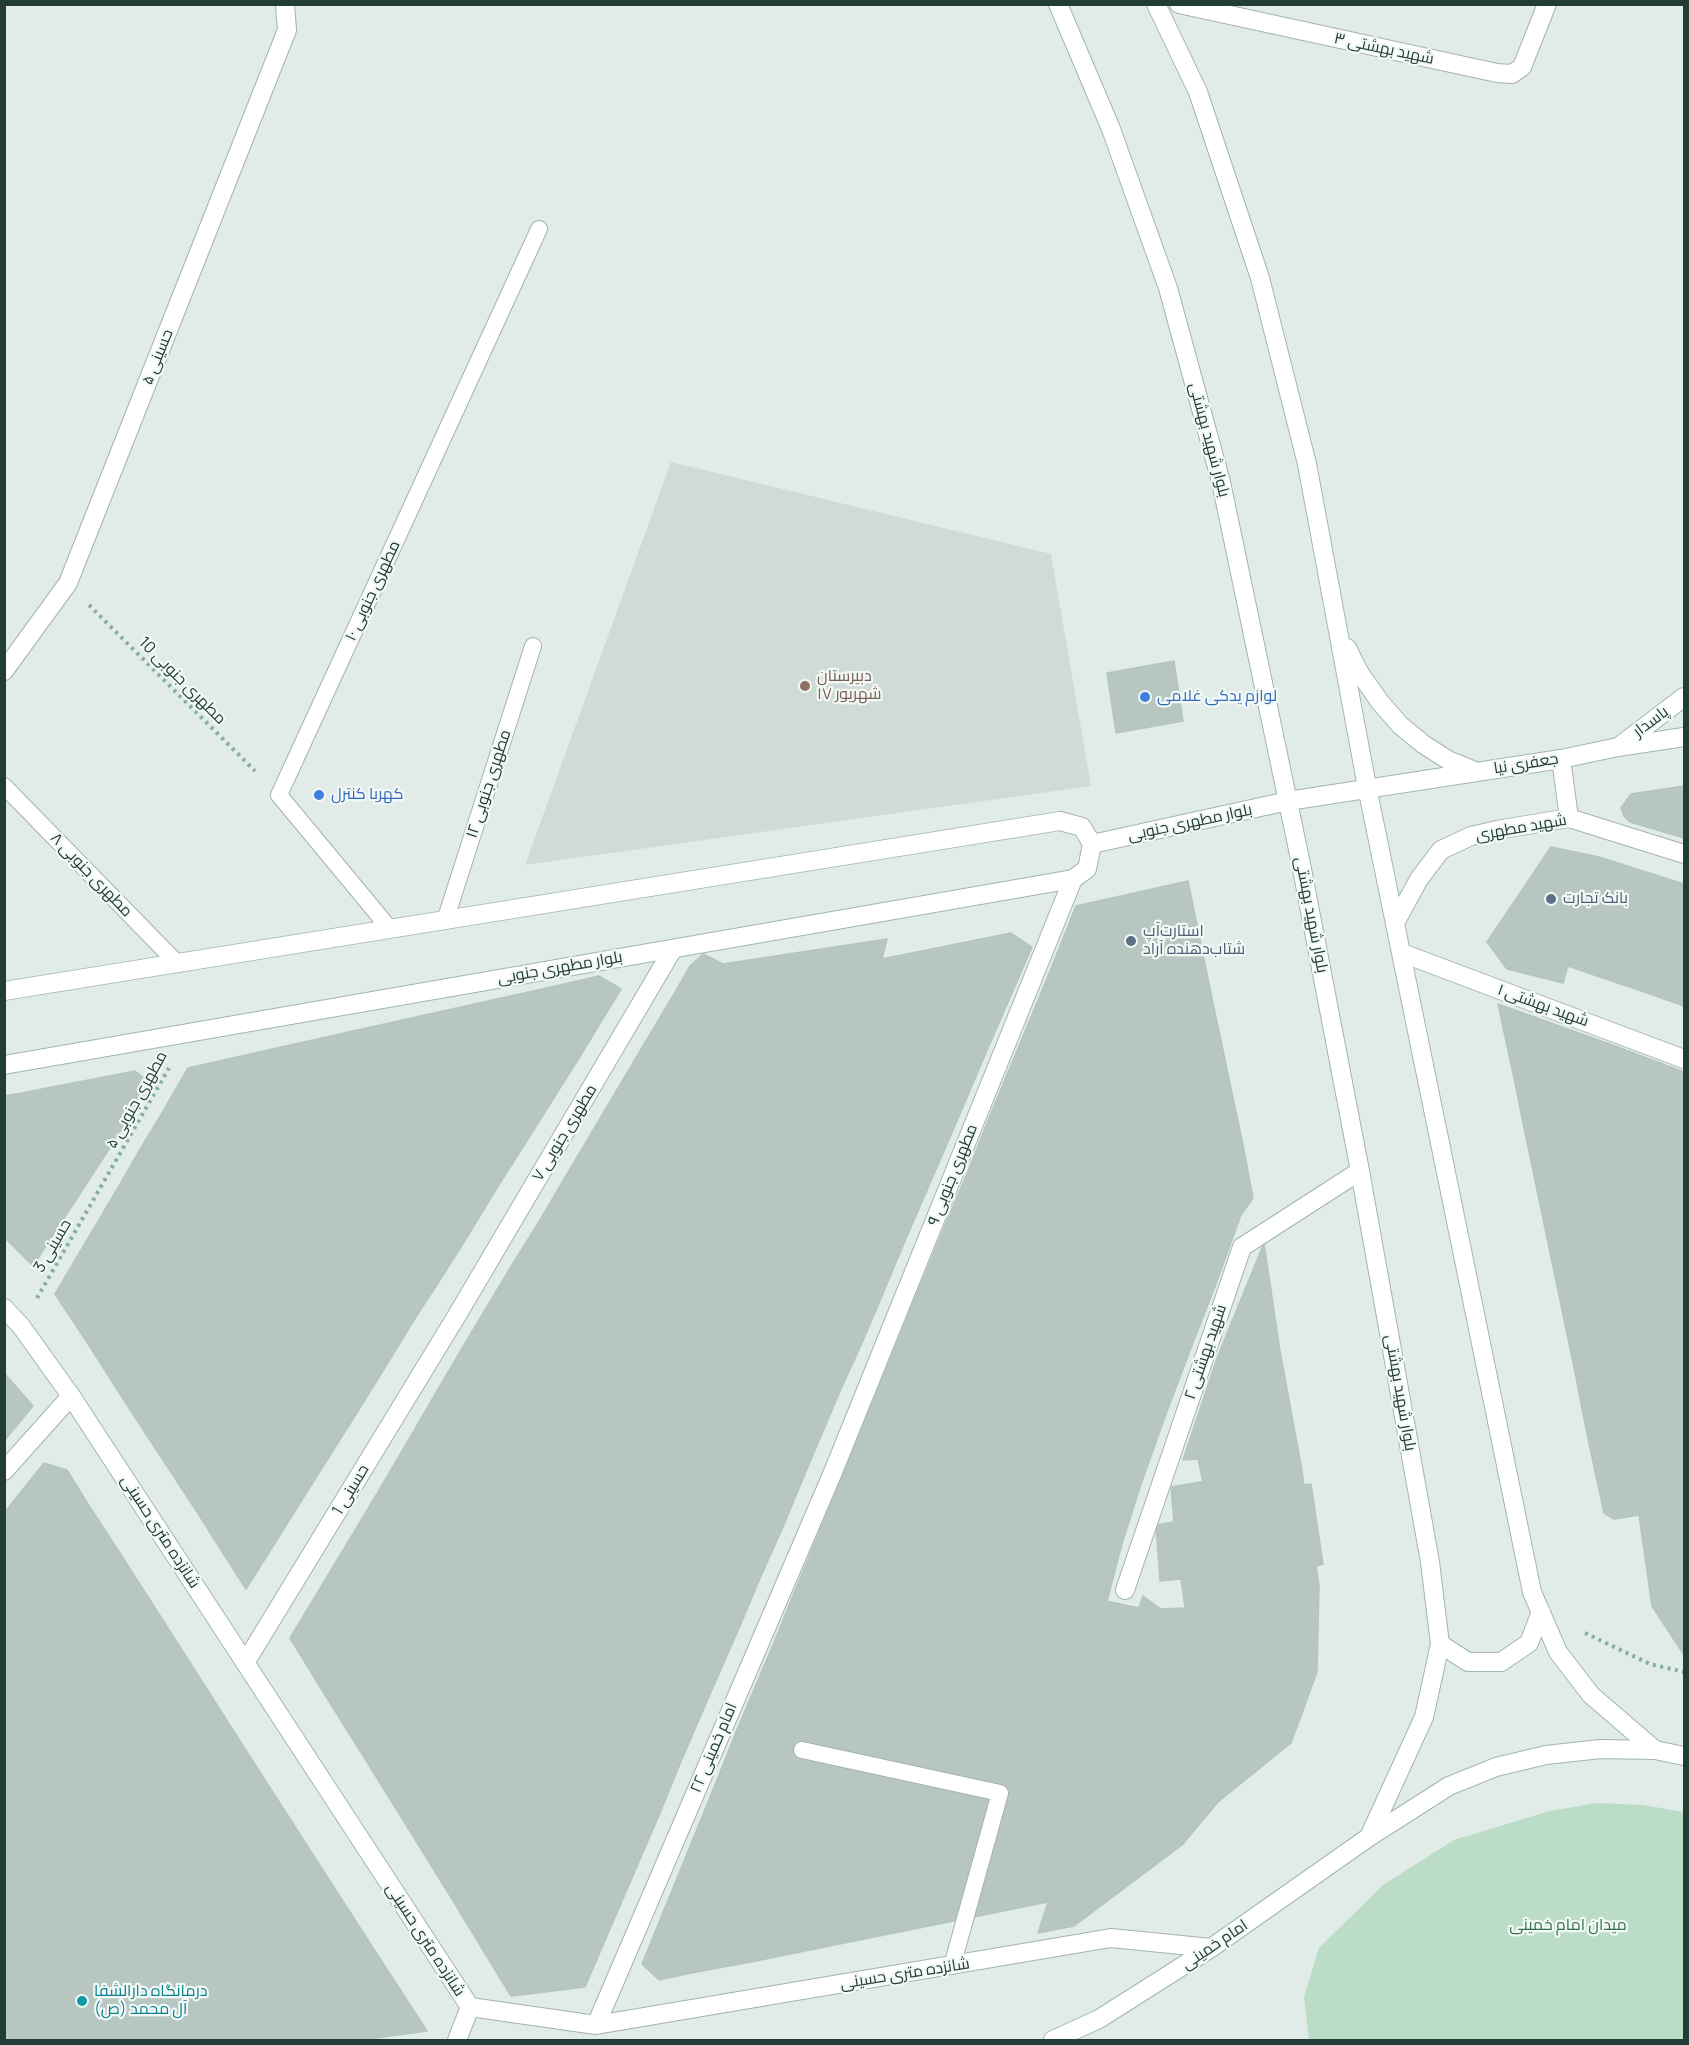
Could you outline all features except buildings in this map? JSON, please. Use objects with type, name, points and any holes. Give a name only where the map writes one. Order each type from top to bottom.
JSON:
[{"type":"street","name":"حسینی ۵","points":[[4,671],[68,584],[287,30],[285,4]]},
{"type":"street","name":"بلوار شهید بهشتی","points":[[1058,4],[1111,129],[1168,288],[1221,482],[1288,801],[1360,1171],[1430,1562],[1440,1644],[1425,1717],[1369,1837]]},
{"type":"street","points":[[1156,4],[1198,92],[1260,278],[1307,464],[1366,787],[1532,1592],[1558,1652],[1591,1695],[1655,1750]]},
{"type":"street","name":"شهید بهشتی ۳","points":[[1179,4],[1497,73],[1512,74],[1522,67],[1547,4]]},
{"type":"street","points":[[1333,603],[1343,639],[1359,672],[1380,702],[1400,725],[1423,744],[1449,760],[1476,772]]},
{"type":"street","name":"پاسدار","points":[[1618,747],[1684,697]]},
{"type":"street","name":"جعفری نیا","points":[[1288,801],[1366,787],[1561,759],[1684,737]]},
{"type":"street","points":[[1561,759],[1569,818]]},
{"type":"street","name":"بلوار مطهری جنوبی","points":[[1092,844],[1288,801]]},
{"type":"street","name":"شهید مطهری","points":[[1395,923],[1419,879],[1441,850],[1471,836],[1569,818],[1684,854]]},
{"type":"street","points":[[4,991],[1060,821],[1082,827],[1092,844],[1087,868],[1073,879]]},
{"type":"street","name":"بلوار مطهری جنوبی","points":[[4,1065],[1073,879]]},
{"type":"street","name":"مطهری جنوبی ۹","points":[[833,1472],[1073,879]]},
{"type":"street","name":"مطهری جنوبی ۷","points":[[456,1317],[673,949]]},
{"type":"street","name":"شهید بهشتی ۱","points":[[1402,953],[1684,1059]]},
{"type":"street","name":"شهید بهشتی ۲","points":[[1125,1590],[1242,1247],[1360,1171]]},
{"type":"street","name":"شانزده متری حسینی","points":[[4,1308],[21,1326],[71,1395],[470,2007],[596,2025],[1111,1938],[1211,1948]]},
{"type":"street","name":"حسینی 1","points":[[245,1663],[456,1317]]},
{"type":"street","points":[[4,1471],[71,1395]]},
{"type":"street","name":"امام خمینی ۲۲","points":[[596,2025],[833,1472]]},
{"type":"street","points":[[1440,1644],[1468,1662],[1501,1662],[1529,1643],[1541,1612]]},
{"type":"street","points":[[1369,1837],[1449,1786],[1496,1767],[1546,1755],[1601,1749],[1655,1750],[1684,1756]]},
{"type":"street","name":"امام خمینی","points":[[1053,2040],[1099,2019],[1211,1948],[1369,1837]]},
{"type":"street","points":[[457,2040],[470,2007]]},
{"type":"lane","name":"مطهری جنوبی ۱۰","points":[[279,795],[539,229]]},
{"type":"lane","name":"مطهری جنوبی ۱۲","points":[[445,921],[533,646]]},
{"type":"lane","name":"مطهری جنوبی ۸","points":[[4,786],[178,964]]},
{"type":"lane","points":[[279,795],[390,930]]},
{"type":"lane","points":[[802,1750],[1000,1793],[951,1966]]},
{"type":"path","name":"مطهری جنوبی 10","points":[[68,584],[279,795]]},
{"type":"path","name":"مطهری جنوبی ۵","points":[[106,1179],[189,1033]]},
{"type":"path","name":"حسینی 3","points":[[21,1326],[106,1179]]},
{"type":"path","points":[[1541,1612],[1650,1664],[1684,1672]]},
{"type":"shaded area","points":[[671,462],[1051,554],[1091,786],[525,865]]},
{"type":"green space","name":"میدان امام خمینی","points":[[1596,1803],[1643,1805],[1684,1812],[1684,2040],[1309,2040],[1304,1997],[1319,1948],[1383,1885],[1454,1840],[1550,1811]]},
{"type":"place","name":"دبیرستان ۱۷ شهریور","points":[[805,686]]},
{"type":"place","name":"لوازم یدکی غلامی","points":[[1145,697]]},
{"type":"place","name":"کهربا کنترل","points":[[319,795]]},
{"type":"place","name":"بانک تجارت","points":[[1551,899]]},
{"type":"place","name":"استارت‌آپ شتاب‌دهنده آراد","points":[[1131,941]]},
{"type":"place","name":"درمانگاه دارالشفا آل محمد (ص)","points":[[82,2001]]}]
